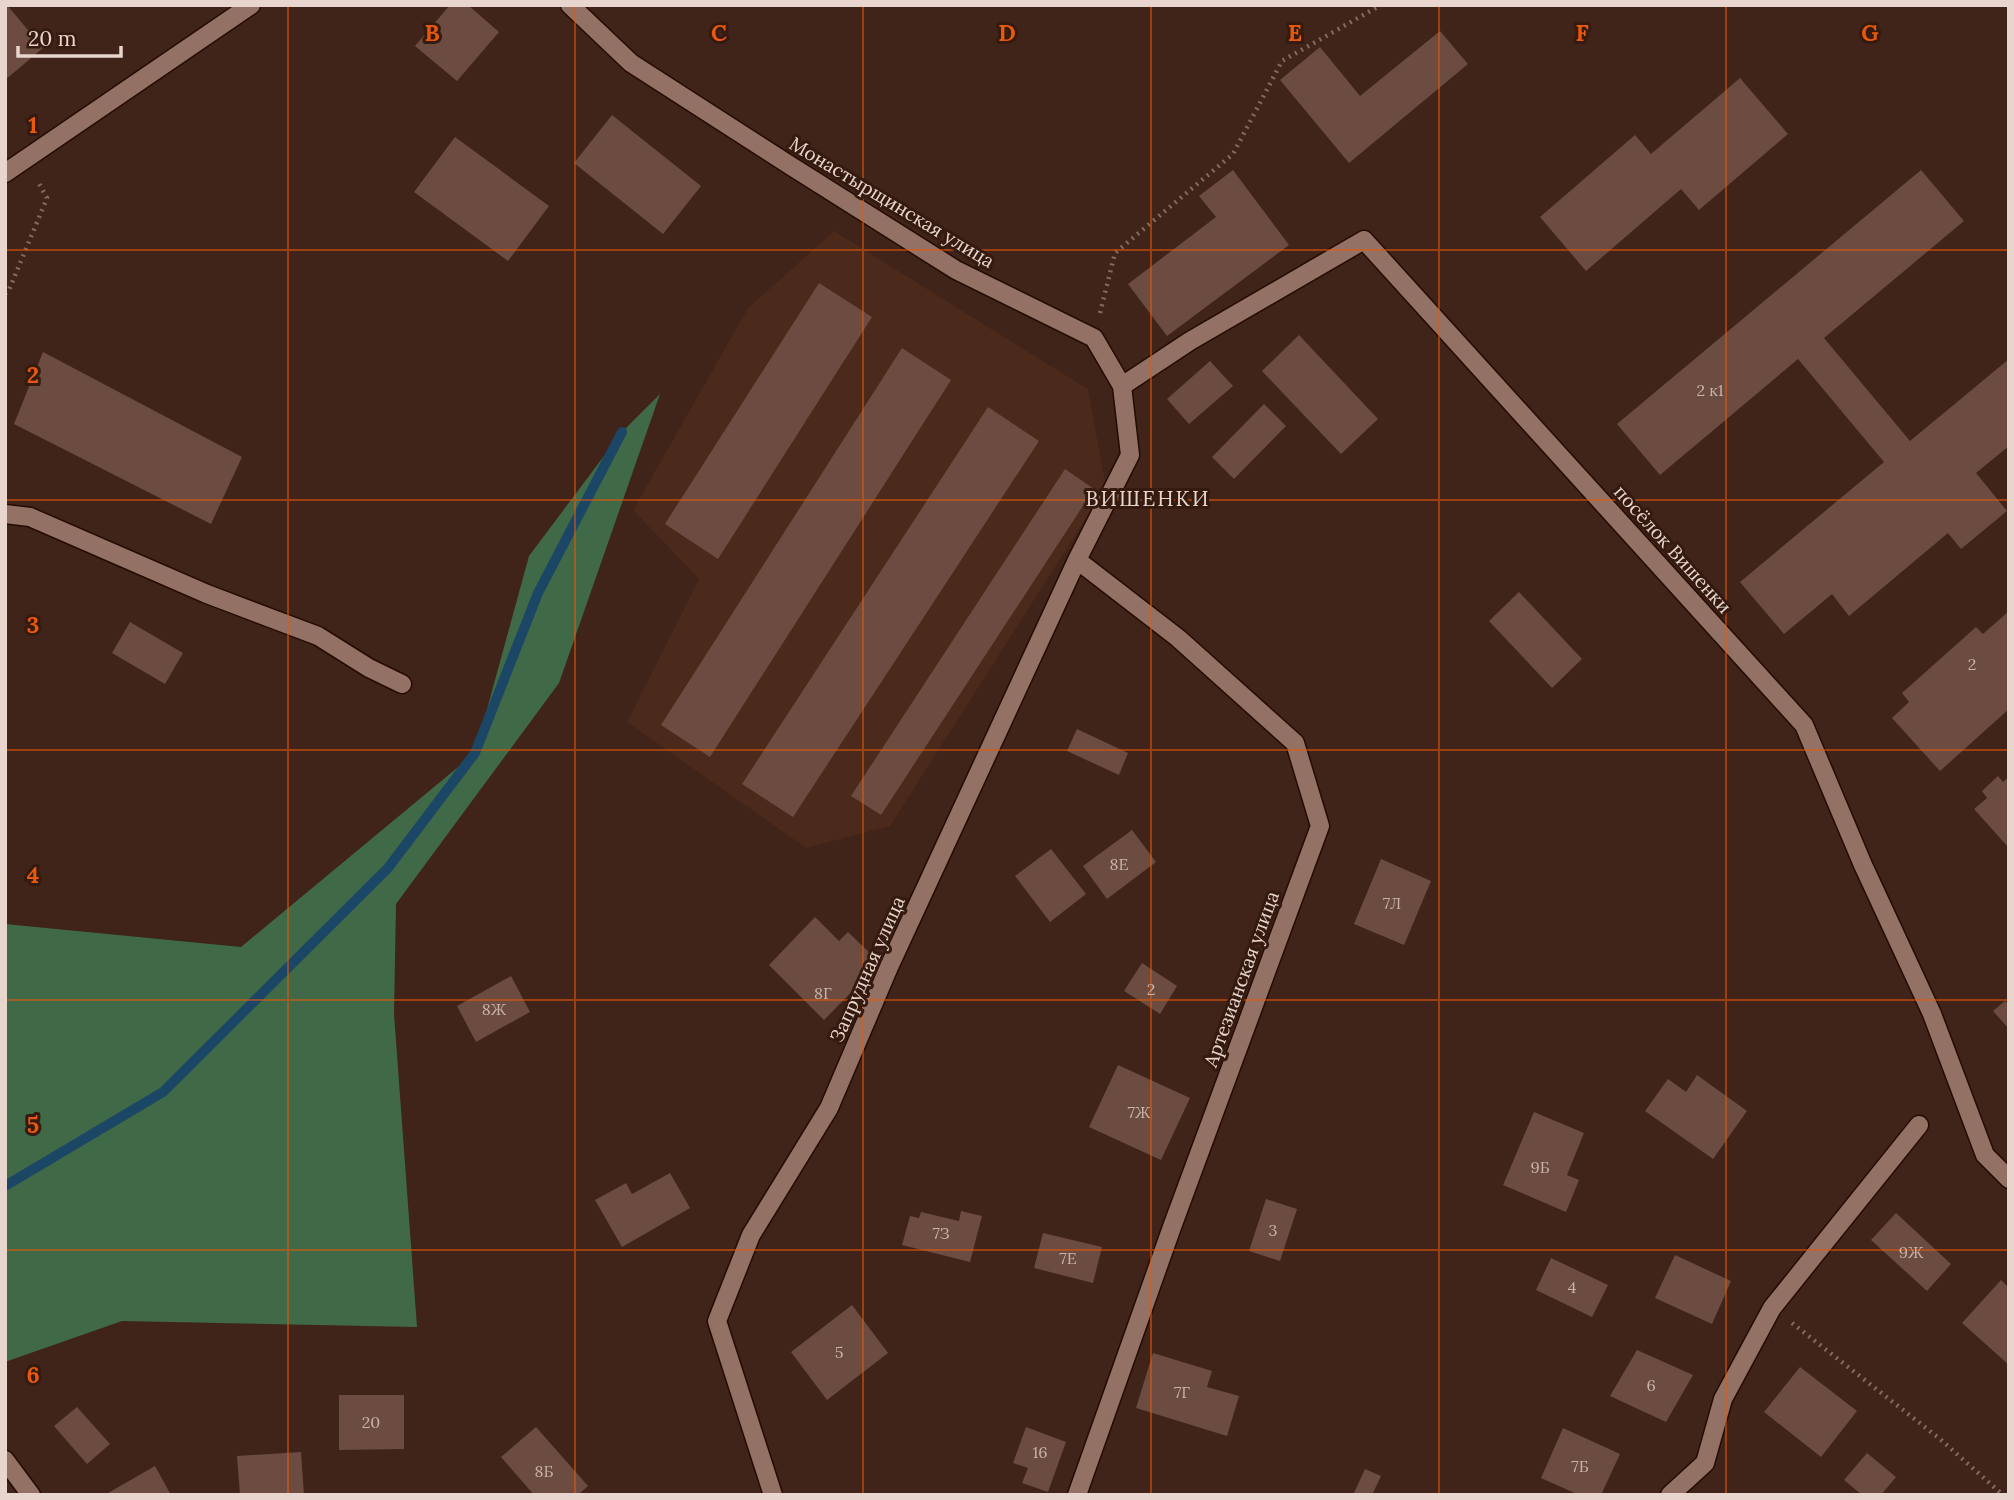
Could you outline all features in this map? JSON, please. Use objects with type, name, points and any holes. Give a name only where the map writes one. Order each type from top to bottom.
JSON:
[{"type":"street","points":[[5,173],[251,5]]},
{"type":"street","name":"Монастырщинская улица","points":[[570,5],[632,63],[803,173],[956,270],[1094,338]]},
{"type":"street","name":"посёлок Вишенки","points":[[1122,386],[1190,341],[1364,240],[1804,724],[1863,865],[1932,1014],[1985,1155],[2009,1179]]},
{"type":"street","points":[[1094,338],[1122,386]]},
{"type":"street","name":"Запрудная улица","points":[[773,1495],[716,1321],[751,1235],[829,1108],[889,967],[1077,560],[1130,454],[1122,386]]},
{"type":"street","points":[[5,514],[30,517],[207,594],[318,636],[369,668],[402,684]]},
{"type":"street","name":"Артезианская улица","points":[[1077,560],[1178,638],[1294,744],[1320,826],[1172,1227],[1077,1495]]},
{"type":"street","points":[[1670,1495],[1705,1463],[1723,1399],[1772,1308],[1919,1125]]},
{"type":"street","points":[[5,1460],[31,1495]]},
{"type":"path","points":[[1094,338],[1115,253],[1233,154],[1282,61],[1381,5]]},
{"type":"path","points":[[5,293],[9,290],[47,198],[26,160]]},
{"type":"path","points":[[1772,1308],[1940,1439],[2003,1495]]},
{"type":"shaded area","points":[[834,231],[1088,389],[1106,487],[890,826],[806,848],[627,722],[699,579],[633,510],[748,308]]},
{"type":"green space","points":[[660,394],[559,683],[396,904],[394,1014],[417,1327],[122,1321],[5,1362],[5,924],[241,947],[475,753],[529,556],[622,432]]},
{"type":"building","points":[[5,5],[43,48],[5,80]]},
{"type":"building","points":[[450,5],[468,5],[499,32],[457,81],[415,46]]},
{"type":"building","points":[[1440,31],[1468,64],[1349,163],[1280,80],[1320,47],[1360,96]]},
{"type":"building","points":[[1740,78],[1788,134],[1699,210],[1681,189],[1586,271],[1540,217],[1635,135],[1651,154]]},
{"type":"building","points":[[612,115],[701,186],[663,234],[574,163]]},
{"type":"building","points":[[455,137],[549,206],[508,261],[414,192]]},
{"type":"building","points":[[1233,170],[1289,245],[1167,336],[1128,284],[1216,217],[1199,196]]},
{"type":"building","points":[[1921,170],[1964,221],[1824,338],[1910,441],[2009,359],[2009,446],[1976,473],[2007,511],[1961,549],[1948,533],[1849,616],[1832,594],[1784,634],[1740,582],[1884,462],[1798,359],[1660,475],[1617,424]]},
{"type":"building","points":[[819,283],[872,317],[718,559],[665,524]]},
{"type":"building","points":[[1299,335],[1378,419],[1341,454],[1262,371]]},
{"type":"building","points":[[902,348],[951,380],[710,757],[661,725]]},
{"type":"building","points":[[43,352],[242,457],[211,524],[14,424]]},
{"type":"building","points":[[1210,361],[1233,386],[1189,424],[1167,399]]},
{"type":"building","points":[[1264,404],[1286,426],[1234,479],[1212,457]]},
{"type":"building","points":[[988,407],[1039,441],[793,817],[742,784]]},
{"type":"building","points":[[1065,469],[1094,489],[881,815],[851,796]]},
{"type":"building","points":[[1519,592],[1582,659],[1552,688],[1489,621]]},
{"type":"building","points":[[2009,611],[2009,709],[1940,771],[1892,718],[1909,702],[1902,693],[1976,627],[1983,634]]},
{"type":"building","points":[[130,622],[183,653],[165,684],[112,653]]},
{"type":"building","points":[[1077,729],[1128,753],[1119,775],[1067,751]]},
{"type":"building","points":[[1998,776],[2003,782],[2009,777],[2009,848],[1974,809],[1987,798],[1982,791]]},
{"type":"building","points":[[1132,830],[1156,862],[1107,899],[1083,866]]},
{"type":"building","points":[[1051,849],[1086,894],[1050,922],[1015,876]]},
{"type":"building","points":[[1381,859],[1431,881],[1404,945],[1354,924]]},
{"type":"building","points":[[815,917],[839,941],[848,932],[880,963],[824,1020],[769,965]]},
{"type":"building","points":[[1142,963],[1177,986],[1160,1014],[1124,991]]},
{"type":"building","points":[[511,976],[530,1012],[476,1042],[457,1006]]},
{"type":"building","points":[[2005,1001],[2009,1005],[2009,1029],[1993,1011]]},
{"type":"building","points":[[1118,1065],[1190,1098],[1161,1160],[1089,1127]]},
{"type":"building","points":[[1697,1075],[1747,1111],[1713,1159],[1645,1111],[1668,1079],[1686,1092]]},
{"type":"building","points":[[1534,1112],[1584,1133],[1567,1175],[1579,1180],[1566,1212],[1503,1185]]},
{"type":"building","points":[[670,1173],[690,1208],[622,1247],[595,1200],[626,1183],[632,1194]]},
{"type":"building","points":[[1266,1199],[1297,1209],[1280,1261],[1249,1251]]},
{"type":"building","points":[[961,1211],[982,1216],[970,1262],[902,1245],[910,1216],[919,1218],[921,1212],[959,1221]]},
{"type":"building","points":[[1896,1213],[1951,1264],[1927,1291],[1871,1240]]},
{"type":"building","points":[[1043,1233],[1102,1247],[1093,1283],[1034,1268]]},
{"type":"building","points":[[1675,1255],[1731,1281],[1712,1324],[1655,1298]]},
{"type":"building","points":[[1551,1258],[1608,1285],[1592,1317],[1536,1290]]},
{"type":"building","points":[[2001,1280],[2009,1288],[2009,1365],[1962,1323]]},
{"type":"building","points":[[852,1305],[888,1353],[827,1400],[791,1352]]},
{"type":"building","points":[[1637,1350],[1693,1375],[1666,1422],[1610,1396]]},
{"type":"building","points":[[1153,1353],[1212,1371],[1207,1387],[1239,1396],[1227,1436],[1136,1408]]},
{"type":"building","points":[[1800,1367],[1857,1411],[1821,1457],[1764,1412]]},
{"type":"building","points":[[339,1395],[404,1395],[404,1449],[339,1450]]},
{"type":"building","points":[[77,1407],[110,1444],[87,1464],[54,1426]]},
{"type":"building","points":[[536,1427],[588,1486],[578,1495],[534,1495],[501,1457]]},
{"type":"building","points":[[1026,1427],[1066,1442],[1048,1492],[1022,1483],[1028,1468],[1013,1463]]},
{"type":"building","points":[[1563,1428],[1620,1454],[1601,1495],[1579,1495],[1541,1478]]},
{"type":"building","points":[[301,1452],[304,1495],[240,1495],[237,1456]]},
{"type":"building","points":[[1867,1453],[1896,1477],[1881,1495],[1862,1495],[1844,1480]]},
{"type":"building","points":[[155,1466],[171,1495],[109,1495],[108,1493]]},
{"type":"building","points":[[1365,1469],[1381,1476],[1372,1495],[1353,1495]]},
{"type":"waterway","points":[[5,1186],[163,1092],[388,868],[475,753],[538,593],[622,432]]},
{"type":"district","name":"ВИШЕНКИ","points":[[1148,499]]}]
